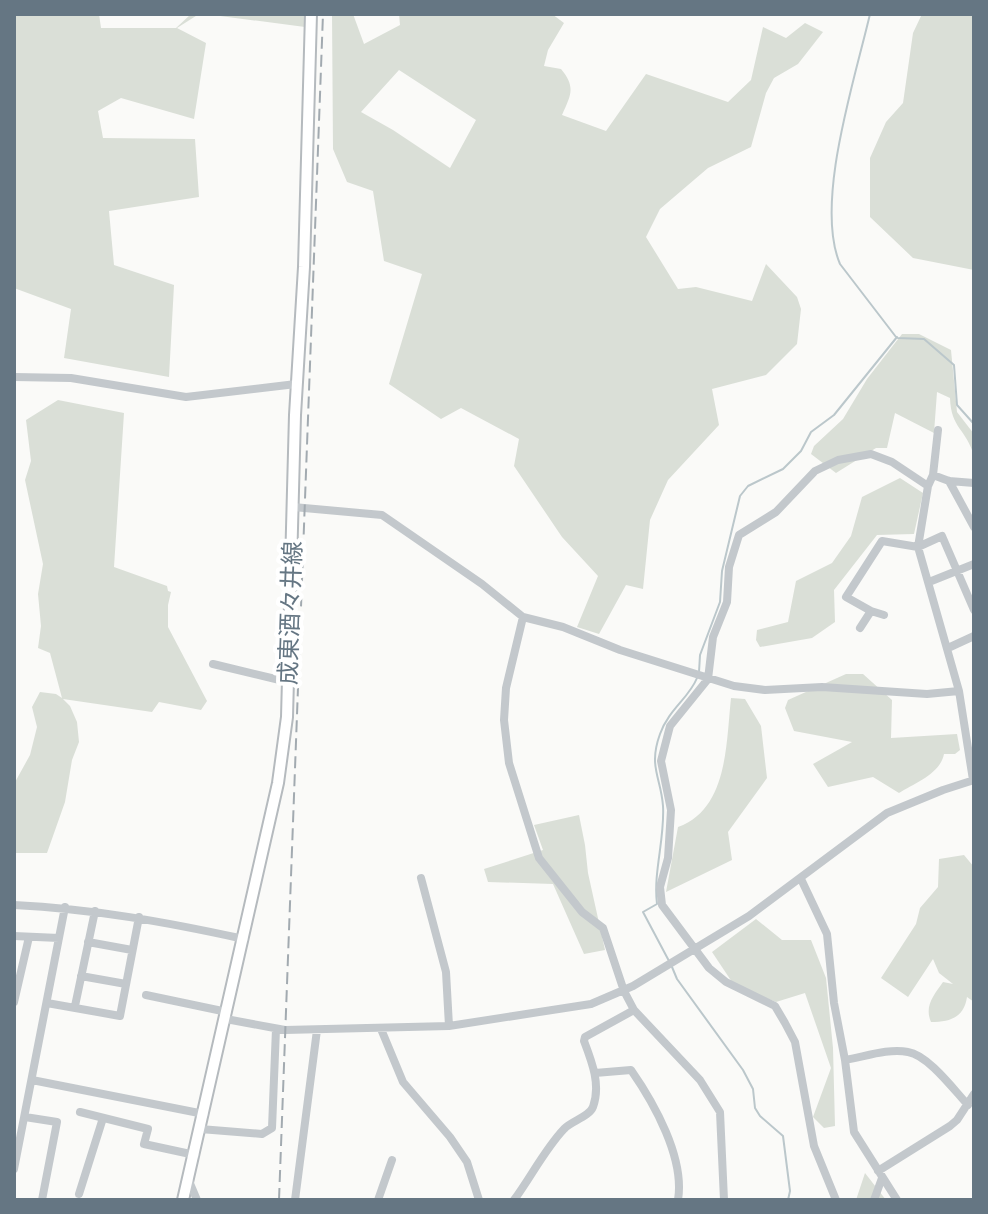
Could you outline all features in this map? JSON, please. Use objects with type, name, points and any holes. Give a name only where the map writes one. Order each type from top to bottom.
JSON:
[{"type":"main road","name":"成東酒々井線","points":[[183,1200],[281,769],[288,682],[311,14]]},
{"type":"street","points":[[14,377],[71,378],[186,397],[296,384]]},
{"type":"street","points":[[146,995],[276,1029],[317,1030],[449,1026],[591,1004],[624,991],[695,951],[801,879],[887,813],[974,780],[959,691],[918,547],[928,486],[933,475],[938,430]]},
{"type":"street","points":[[836,1200],[814,1146],[795,1042],[775,1006],[726,982],[695,951],[662,905],[660,887],[668,858],[671,810],[661,761],[670,726],[708,679],[713,637],[727,602],[729,567],[739,535],[776,512],[815,471],[838,460],[871,454],[892,462],[928,486]]},
{"type":"street","points":[[933,475],[949,481],[974,483]]},
{"type":"street","points":[[949,481],[974,527]]},
{"type":"street","points":[[293,507],[382,515],[482,584],[523,617],[563,627],[620,650],[708,679],[765,690],[822,687],[927,694],[959,691]]},
{"type":"street","points":[[884,615],[846,597],[882,541],[918,547],[942,536],[974,610]]},
{"type":"street","points":[[929,582],[974,564]]},
{"type":"street","points":[[860,628],[871,611]]},
{"type":"street","points":[[523,617],[506,688],[504,720],[509,763],[539,858],[582,912],[603,928],[624,991],[634,1010],[700,1080],[720,1112],[724,1200]]},
{"type":"street","points":[[948,648],[974,636]]},
{"type":"street","points":[[213,664],[288,682]]},
{"type":"street","points":[[421,878],[446,972],[449,1026]]},
{"type":"street","points":[[801,879],[827,934],[854,1132],[897,1200]]},
{"type":"street","points":[[14,905],[65,907],[139,917],[244,939]]},
{"type":"street","points":[[14,1169],[65,907]]},
{"type":"street","points":[[75,1006],[95,911]]},
{"type":"street","points":[[47,1003],[120,1016],[139,917]]},
{"type":"street","points":[[14,936],[59,938]]},
{"type":"street","points":[[14,1002],[29,937]]},
{"type":"street","points":[[88,942],[132,950]]},
{"type":"street","points":[[81,976],[126,984]]},
{"type":"street","points":[[514,1200],[560,1132],[571,1121],[590,1113],[595,1073],[585,1037],[634,1010]]},
{"type":"street","points":[[200,1129],[262,1134],[272,1128],[276,1029]]},
{"type":"street","points":[[381,1029],[403,1082],[467,1162],[479,1200]]},
{"type":"street","points":[[295,1200],[317,1030]]},
{"type":"street","points":[[845,1060],[892,1052],[920,1056],[968,1105]]},
{"type":"street","points":[[595,1073],[631,1070],[649,1096],[673,1151],[680,1192],[678,1200]]},
{"type":"street","points":[[32,1080],[204,1114]]},
{"type":"street","points":[[874,1200],[880,1174],[950,1126],[974,1094]]},
{"type":"street","points":[[80,1112],[148,1129],[144,1144],[195,1155]]},
{"type":"street","points":[[25,1117],[57,1122],[42,1200]]},
{"type":"street","points":[[79,1194],[103,1118]]},
{"type":"street","points":[[378,1200],[392,1160]]},
{"type":"street","points":[[189,1181],[197,1200]]},
{"type":"shaded area","points":[[15,14],[99,14],[101,28],[176,28],[191,14],[199,14],[177,28],[206,43],[194,119],[121,98],[98,111],[103,138],[195,139],[199,197],[109,211],[114,265],[174,285],[169,377],[64,358],[71,309],[14,288]]},
{"type":"shaded area","points":[[205,14],[305,14],[305,27]]},
{"type":"shaded area","points":[[332,14],[353,14],[364,44],[400,25],[399,14],[552,14],[564,23],[548,50],[544,66],[561,69],[569,81],[570,96],[562,115],[606,131],[646,74],[728,102],[751,80],[763,27],[786,38],[805,23],[823,32],[798,64],[774,78],[766,93],[751,147],[708,168],[660,209],[646,237],[678,289],[696,287],[752,301],[766,264],[797,297],[801,309],[797,344],[766,375],[712,389],[719,425],[668,480],[650,520],[643,589],[626,585],[599,634],[577,627],[598,576],[562,537],[514,466],[519,439],[461,408],[441,419],[389,384],[422,274],[384,261],[373,191],[347,182],[333,149]],"holes":[[[399,70],[476,120],[450,168],[361,112]]]},
{"type":"shaded area","points":[[922,14],[974,14],[974,270],[913,258],[870,217],[870,158],[886,122],[903,103],[913,33]]},
{"type":"shaded area","points":[[902,334],[919,334],[951,350],[957,412],[974,434],[974,456],[953,416],[950,398],[937,392],[934,433],[895,413],[887,448],[876,448],[836,473],[811,454],[814,446],[843,419],[867,379]]},
{"type":"shaded area","points":[[58,400],[124,413],[114,567],[167,586],[171,592],[168,627],[207,701],[201,710],[159,702],[152,712],[63,699],[77,722],[79,742],[72,760],[65,802],[47,853],[14,853],[14,784],[30,755],[37,727],[32,707],[40,692],[62,698],[50,653],[38,648],[41,626],[38,594],[43,564],[25,480],[31,461],[26,420]]},
{"type":"shaded area","points":[[900,478],[923,493],[914,534],[877,535],[834,590],[835,622],[812,638],[760,647],[756,640],[757,630],[788,622],[796,581],[832,563],[851,536],[862,497]]},
{"type":"shaded area","points":[[846,674],[863,674],[892,700],[891,738],[957,734],[960,750],[955,754],[944,754],[938,767],[899,793],[873,777],[828,787],[813,764],[852,742],[794,731],[785,708],[788,700]]},
{"type":"shaded area","points":[[731,698],[745,699],[761,726],[767,778],[728,832],[732,860],[666,892],[678,827],[707,806],[721,773]]},
{"type":"shaded area","points":[[579,815],[605,950],[584,954],[553,884],[488,882],[484,869],[543,850],[534,825]]},
{"type":"shaded area","points":[[964,855],[974,867],[974,1002],[967,997],[960,1014],[945,1021],[931,1022],[929,1006],[933,996],[943,982],[953,984],[939,973],[933,959],[908,997],[881,978],[916,924],[920,908],[938,887],[939,859]]},
{"type":"shaded area","points":[[756,919],[782,940],[811,940],[826,978],[833,1048],[835,1126],[824,1128],[813,1117],[831,1068],[805,993],[776,1002],[734,985],[712,952]]},
{"type":"shaded area","points":[[865,1173],[886,1200],[856,1200]]},
{"type":"waterway","points":[[870,14],[834,175],[833,238],[840,264],[896,337]]},
{"type":"waterway","points":[[699,672],[700,655],[720,602],[722,571],[740,496],[748,486],[783,469],[801,451],[811,432],[834,415],[897,337]]},
{"type":"waterway","points":[[898,338],[924,339],[954,365],[957,405],[974,424]]},
{"type":"waterway","points":[[669,961],[643,912],[657,904],[663,806],[655,755],[664,725],[697,678]]},
{"type":"waterway","points":[[672,967],[677,979],[743,1070],[753,1089],[755,1108],[760,1116],[783,1136],[790,1191],[788,1200]]},
{"type":"railway","points":[[279,1200],[323,14]]}]
